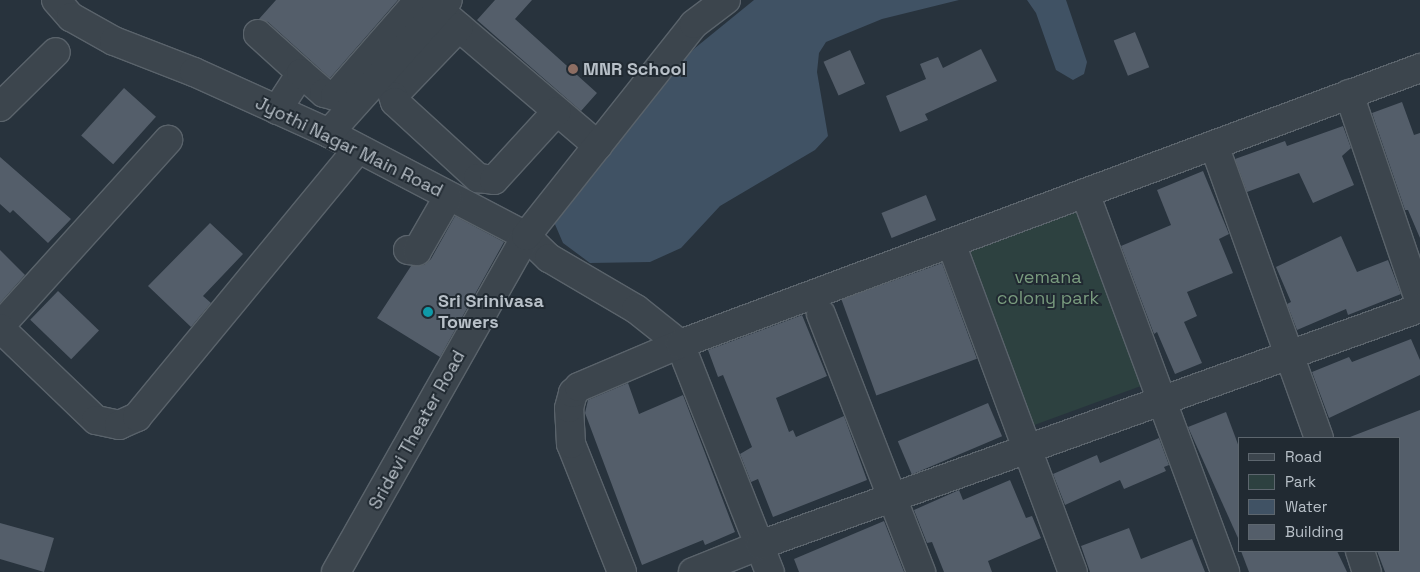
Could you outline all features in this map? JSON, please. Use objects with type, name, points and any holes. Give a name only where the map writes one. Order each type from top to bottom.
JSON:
[{"type":"street","name":"Jyothi Nagar Main Road","points":[[56,0],[72,17],[114,41],[329,133],[357,150],[526,236],[549,258],[636,309],[680,344]]},
{"type":"street","name":"Sridevi Theater Road","points":[[336,572],[526,236],[694,24],[726,0]]},
{"type":"street","points":[[441,9],[394,96],[395,102],[478,178],[494,180],[557,111]]},
{"type":"street","points":[[441,9],[598,146]]},
{"type":"street","points":[[258,34],[324,93],[335,96],[441,9]]},
{"type":"street","points":[[329,133],[441,9]]},
{"type":"street","points":[[0,107],[56,52]]},
{"type":"street","points":[[622,572],[571,444],[569,408],[573,393],[579,387],[680,344],[1420,68]]},
{"type":"street","points":[[277,110],[301,73]]},
{"type":"street","points":[[1349,94],[1420,302]]},
{"type":"street","points":[[168,140],[0,327],[96,420],[119,425],[137,417],[357,150]]},
{"type":"street","points":[[1214,145],[1319,437]]},
{"type":"street","points":[[1085,193],[1225,572]]},
{"type":"street","points":[[408,250],[417,251],[448,197]]},
{"type":"street","points":[[951,243],[1073,572]]},
{"type":"street","points":[[693,572],[760,544],[1420,308]]},
{"type":"street","points":[[821,314],[921,572]]},
{"type":"street","points":[[680,344],[770,572]]},
{"type":"street","points":[[1360,552],[1367,572]]},
{"type":"green space","name":"vemana colony park","points":[[1079,199],[1146,384],[1034,425],[966,240]]},
{"type":"water","points":[[754,0],[959,0],[882,19],[826,42],[819,53],[817,72],[828,136],[815,150],[720,206],[681,248],[650,262],[590,263],[563,243],[554,222],[630,117],[695,48]]},
{"type":"water","points":[[1027,0],[1066,0],[1087,62],[1084,74],[1073,80],[1056,70],[1036,13]]},
{"type":"building","points":[[276,0],[398,0],[330,78],[268,22],[259,19]]},
{"type":"building","points":[[495,0],[532,0],[515,19],[597,93],[581,111],[477,20]]},
{"type":"building","points":[[1135,32],[1149,67],[1128,76],[1114,41]]},
{"type":"building","points":[[981,49],[997,81],[925,114],[928,120],[900,132],[886,96],[926,79],[920,64],[938,57],[943,68]]},
{"type":"building","points":[[850,50],[865,84],[839,96],[824,62]]},
{"type":"building","points":[[124,88],[156,117],[113,164],[81,136]]},
{"type":"building","points":[[1402,102],[1414,135],[1420,133],[1420,238],[1408,210],[1405,210],[1372,113]]},
{"type":"building","points":[[1343,126],[1351,148],[1342,156],[1354,185],[1313,203],[1299,173],[1247,192],[1235,159],[1285,141],[1287,146]]},
{"type":"building","points":[[0,157],[71,219],[48,243],[13,210],[10,213],[0,204]]},
{"type":"building","points":[[1203,171],[1229,234],[1219,239],[1233,273],[1187,292],[1197,316],[1184,322],[1202,363],[1175,374],[1157,332],[1154,334],[1121,246],[1171,225],[1157,190]]},
{"type":"building","points":[[926,195],[936,220],[892,238],[881,213]]},
{"type":"building","points":[[455,216],[504,242],[440,357],[377,318],[411,266],[424,265],[431,259]]},
{"type":"building","points":[[210,223],[243,254],[203,296],[211,303],[191,327],[148,286]]},
{"type":"building","points":[[1341,236],[1357,272],[1388,260],[1401,294],[1348,315],[1346,309],[1297,330],[1287,304],[1291,302],[1276,267]]},
{"type":"building","points":[[0,250],[25,275],[0,303]]},
{"type":"building","points":[[942,263],[977,359],[876,395],[841,300]]},
{"type":"building","points":[[58,291],[99,331],[71,359],[30,320]]},
{"type":"building","points":[[802,315],[827,376],[776,398],[789,432],[793,430],[796,437],[844,416],[867,480],[773,517],[758,479],[751,482],[740,454],[752,447],[723,375],[718,377],[708,350]]},
{"type":"building","points":[[1411,339],[1420,360],[1420,375],[1329,418],[1312,372],[1349,357],[1352,362]]},
{"type":"building","points":[[628,383],[639,414],[683,395],[735,532],[705,545],[703,540],[642,565],[585,413],[588,400]]},
{"type":"building","points":[[988,403],[1002,436],[912,474],[898,441]]},
{"type":"building","points":[[1420,410],[1420,572],[1385,572],[1377,552],[1400,552],[1400,437],[1350,437]]},
{"type":"building","points":[[1226,412],[1238,444],[1238,538],[1188,427]]},
{"type":"building","points":[[1159,438],[1169,465],[1164,467],[1166,471],[1124,489],[1120,480],[1065,505],[1053,474],[1097,455],[1100,463]]},
{"type":"building","points":[[1010,480],[1026,518],[1032,516],[1041,538],[988,561],[992,572],[944,572],[932,542],[927,543],[914,510],[959,490],[963,500]]},
{"type":"building","points":[[884,521],[904,572],[799,572],[794,559]]},
{"type":"building","points":[[0,523],[54,538],[44,572],[0,559]]},
{"type":"building","points":[[1129,528],[1141,559],[1192,539],[1205,572],[1090,572],[1081,546]]},
{"type":"building","points":[[1241,552],[1337,552],[1347,572],[1249,572]]},
{"type":"place","name":"MNR School","points":[[573,69]]},
{"type":"place","name":"Sri Srinivasa Towers","points":[[428,312]]}]
